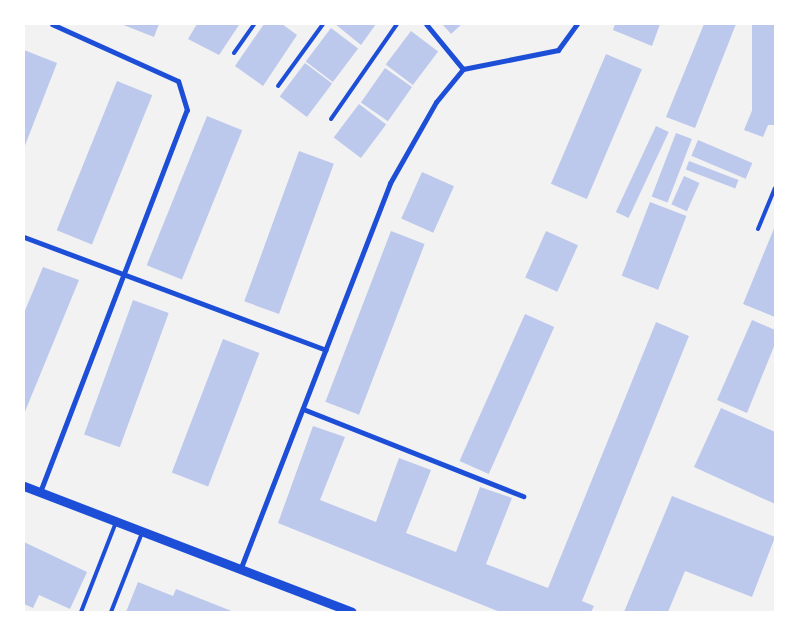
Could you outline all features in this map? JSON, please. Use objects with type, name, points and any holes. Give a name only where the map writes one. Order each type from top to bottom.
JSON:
[{"type":"street","points":[[40,492],[187,110],[178,81],[52,24]]},
{"type":"street","points":[[426,24],[463,69]]},
{"type":"street","points":[[240,570],[390,183],[436,102],[463,69],[558,50],[577,24]]},
{"type":"street","points":[[24,237],[326,350]]},
{"type":"street","points":[[303,408],[523,496]]},
{"type":"street","points":[[24,486],[352,612]]},
{"type":"lane","points":[[234,53],[254,24]]},
{"type":"lane","points":[[278,86],[323,24]]},
{"type":"lane","points":[[332,119],[397,24]]},
{"type":"lane","points":[[758,229],[775,188]]},
{"type":"lane","points":[[81,612],[116,522]]},
{"type":"lane","points":[[111,612],[142,532]]},
{"type":"building","points":[[121,24],[159,24],[154,37]]},
{"type":"building","points":[[197,24],[239,25],[219,55],[188,39]]},
{"type":"building","points":[[264,24],[282,24],[297,35],[263,86],[235,66]]},
{"type":"building","points":[[335,24],[376,24],[361,45]]},
{"type":"building","points":[[442,24],[462,24],[451,34]]},
{"type":"building","points":[[615,24],[660,24],[652,46],[613,30]]},
{"type":"building","points":[[704,24],[736,24],[695,128],[666,117]]},
{"type":"building","points":[[752,24],[774,24],[774,125],[752,125]]},
{"type":"building","points":[[331,28],[358,48],[333,82],[306,62]]},
{"type":"building","points":[[411,31],[438,51],[413,85],[386,65]]},
{"type":"building","points":[[24,50],[57,63],[24,148]]},
{"type":"building","points":[[606,54],[642,69],[587,199],[551,184]]},
{"type":"building","points":[[775,55],[775,108],[763,137],[744,130]]},
{"type":"building","points":[[305,63],[332,83],[307,117],[280,97]]},
{"type":"building","points":[[385,68],[412,87],[388,121],[361,102]]},
{"type":"building","points":[[117,81],[152,95],[92,245],[57,230]]},
{"type":"building","points":[[359,104],[386,124],[361,158],[334,138]]},
{"type":"building","points":[[207,116],[242,130],[182,280],[147,265]]},
{"type":"building","points":[[656,126],[669,132],[629,218],[616,212]]},
{"type":"building","points":[[676,133],[692,139],[668,203],[652,196]]},
{"type":"building","points":[[698,140],[752,163],[746,179],[691,156]]},
{"type":"building","points":[[299,151],[334,164],[279,314],[244,301]]},
{"type":"building","points":[[689,161],[738,180],[735,188],[686,169]]},
{"type":"building","points":[[422,172],[454,186],[433,233],[401,219]]},
{"type":"building","points":[[684,176],[700,183],[687,211],[671,204]]},
{"type":"building","points":[[650,202],[686,216],[658,290],[622,276]]},
{"type":"building","points":[[775,226],[775,317],[743,304]]},
{"type":"building","points":[[391,231],[425,244],[359,415],[325,402]]},
{"type":"building","points":[[546,231],[578,245],[557,292],[525,278]]},
{"type":"building","points":[[43,267],[79,280],[24,414],[24,313]]},
{"type":"building","points":[[133,300],[169,313],[120,447],[84,434]]},
{"type":"building","points":[[525,314],[554,327],[489,474],[460,461]]},
{"type":"building","points":[[752,320],[775,330],[775,344],[747,413],[717,400]]},
{"type":"building","points":[[656,322],[689,336],[582,601],[594,606],[591,612],[500,612],[278,523],[313,426],[345,437],[320,500],[376,522],[399,458],[431,470],[406,533],[456,552],[480,487],[512,498],[486,564],[548,588]]},
{"type":"building","points":[[223,339],[259,353],[208,486],[172,473]]},
{"type":"building","points":[[721,408],[775,432],[775,504],[694,467]]},
{"type":"building","points":[[672,496],[775,537],[752,597],[685,571],[668,612],[624,612]]},
{"type":"building","points":[[24,542],[87,572],[70,609],[39,595],[33,608],[24,604]]},
{"type":"building","points":[[138,582],[173,596],[176,589],[234,612],[126,612]]}]
